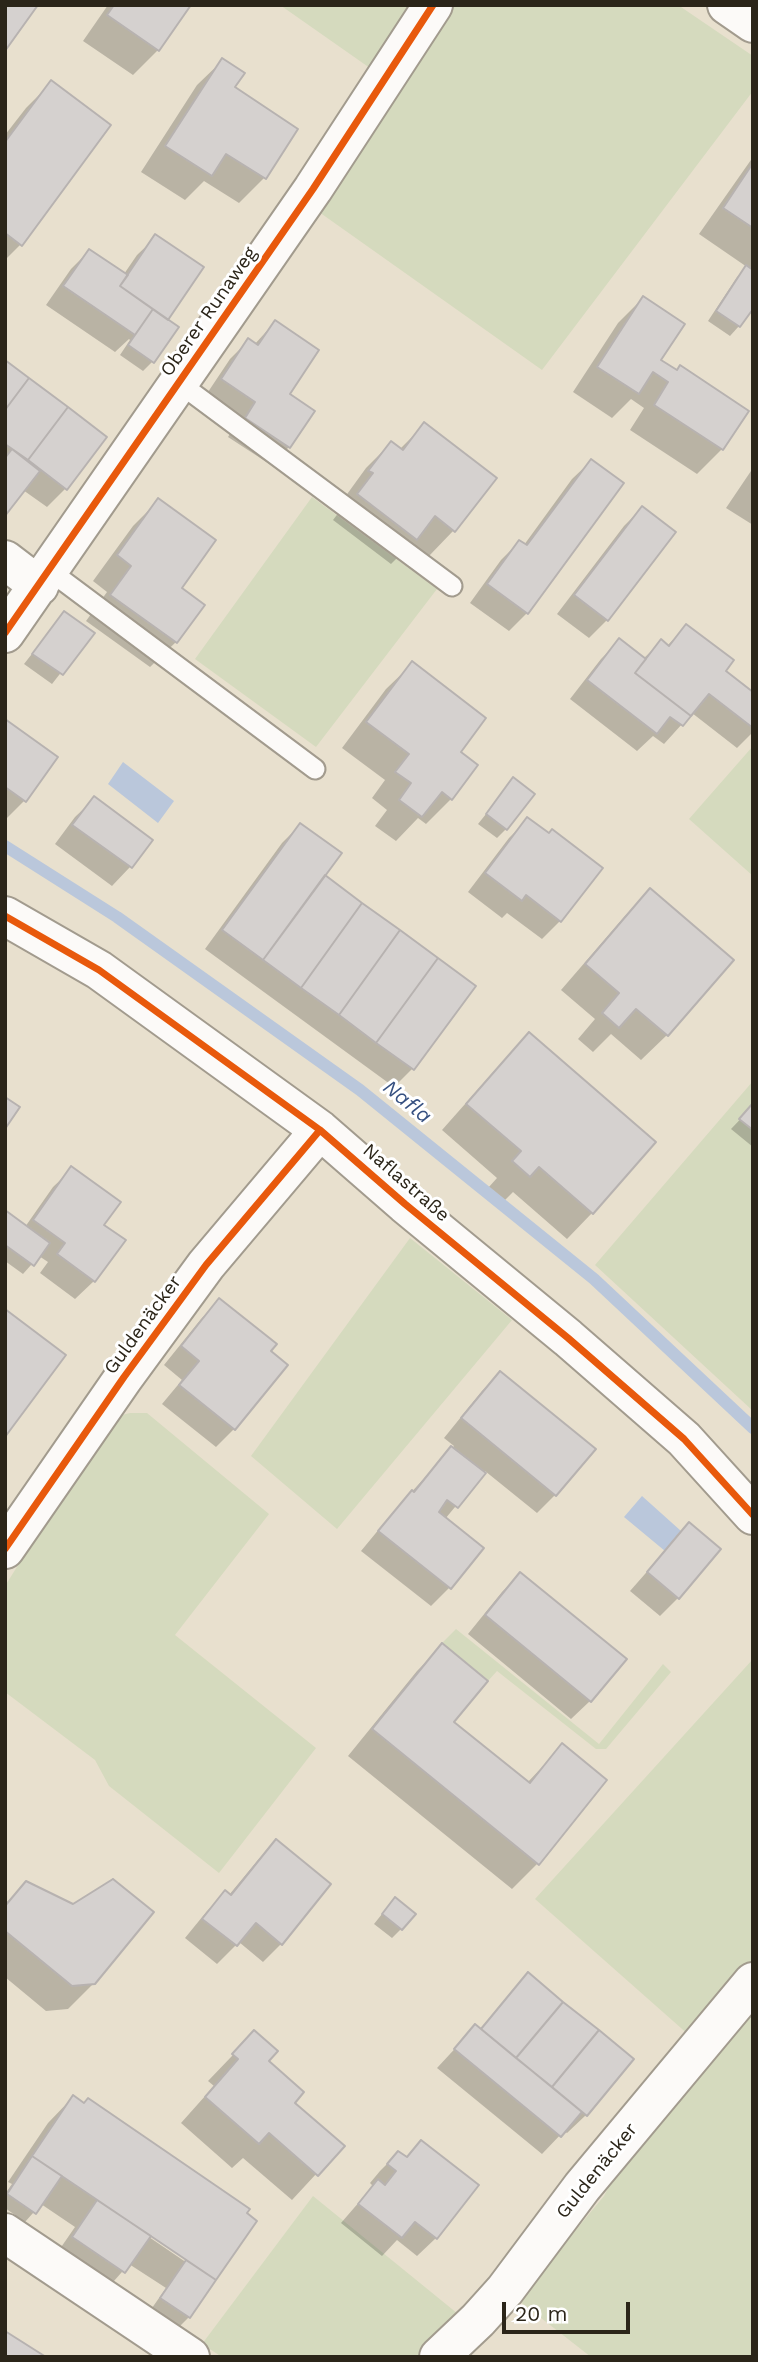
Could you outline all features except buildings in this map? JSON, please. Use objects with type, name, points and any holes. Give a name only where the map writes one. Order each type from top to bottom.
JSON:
[{"type":"street","name":"Oberer Runaweg","points":[[5,633],[313,190],[433,5]]},
{"type":"street","points":[[727,5],[753,23]]},
{"type":"street","points":[[5,560],[44,578]]},
{"type":"street","name":"Naflastraße","points":[[5,916],[99,970],[320,1130],[684,1439],[753,1515]]},
{"type":"street","name":"Guldenäcker","points":[[5,1549],[124,1377],[206,1265],[320,1130]]},
{"type":"street","name":"Guldenäcker","points":[[439,2357],[505,2290],[582,2187],[753,1982]]},
{"type":"street","points":[[5,2233],[190,2357]]},
{"type":"lane","points":[[179,383],[452,586]]},
{"type":"lane","points":[[44,578],[315,769]]},
{"type":"green space","points":[[280,5],[421,5],[377,73]]},
{"type":"green space","points":[[451,5],[678,5],[753,56],[753,91],[542,370],[319,212]]},
{"type":"green space","points":[[312,497],[437,589],[316,747],[195,659]]},
{"type":"green space","points":[[753,746],[753,876],[689,819]]},
{"type":"green space","points":[[753,1081],[753,1411],[595,1265]]},
{"type":"green space","points":[[410,1238],[512,1320],[337,1529],[251,1456]]},
{"type":"green space","points":[[130,1413],[147,1413],[269,1514],[175,1635],[316,1748],[219,1873],[109,1786],[95,1760],[5,1692],[5,1586],[110,1418]]},
{"type":"green space","points":[[456,1629],[599,1744],[663,1664],[671,1672],[606,1749],[596,1749],[497,1671],[488,1681],[442,1643]]},
{"type":"green space","points":[[753,1659],[753,1959],[690,2036],[535,1899]]},
{"type":"green space","points":[[753,1999],[753,2357],[591,2357],[518,2300],[604,2196],[619,2167]]},
{"type":"green space","points":[[313,2196],[463,2318],[425,2354],[420,2357],[222,2357],[202,2344]]},
{"type":"water","points":[[123,762],[174,801],[158,823],[108,784]]},
{"type":"water","points":[[642,1496],[681,1531],[665,1551],[624,1517]]},
{"type":"waterway","name":"Nafla","points":[[5,846],[117,917],[360,1090],[594,1279],[753,1428]]},
{"type":"cycle path","points":[[5,633],[313,189],[433,5]]},
{"type":"cycle path","points":[[5,916],[99,970],[320,1130],[684,1439],[753,1515]]},
{"type":"cycle path","points":[[5,1549],[124,1377],[206,1265],[320,1130]]}]
